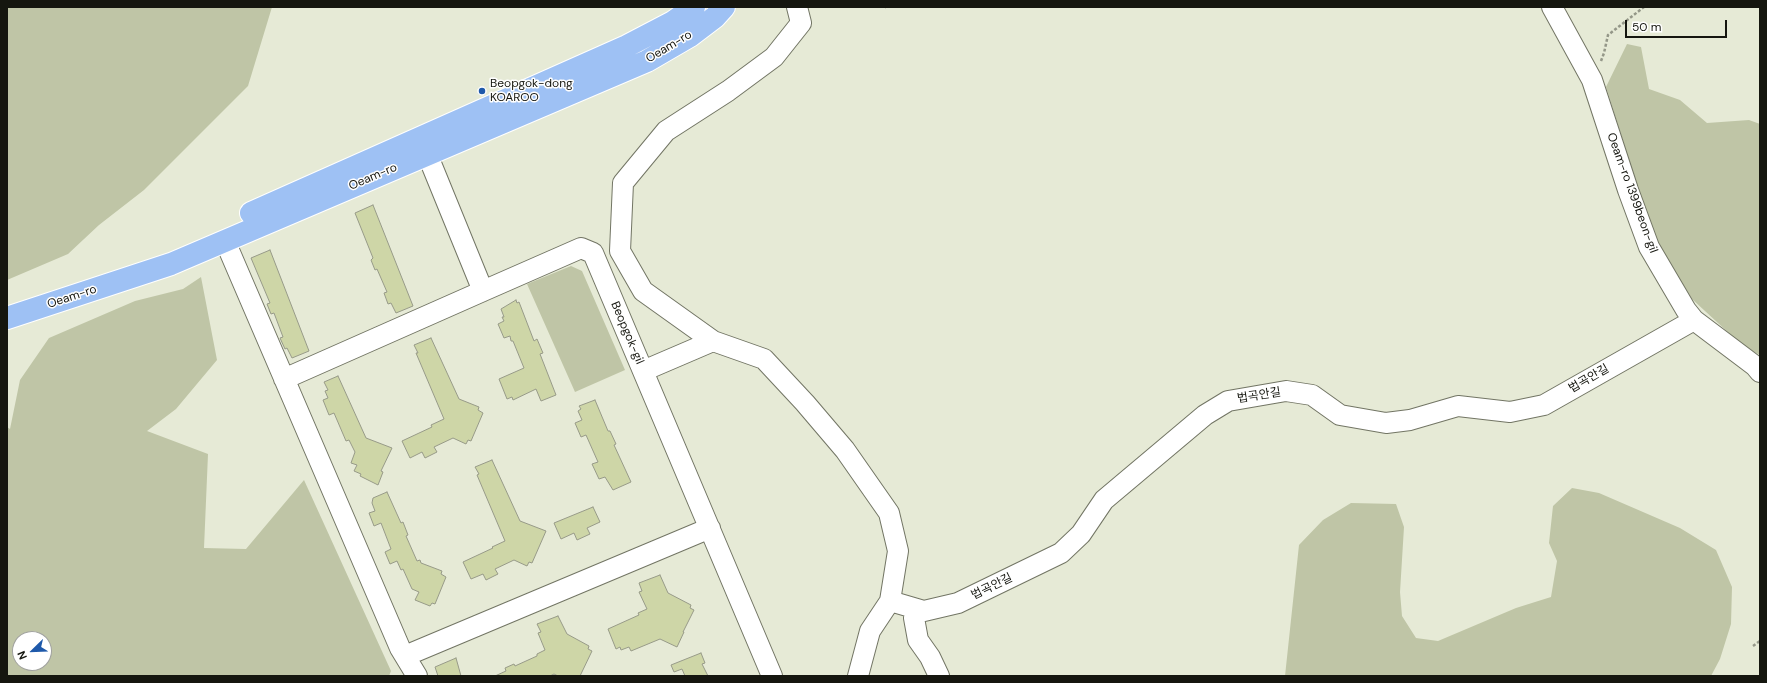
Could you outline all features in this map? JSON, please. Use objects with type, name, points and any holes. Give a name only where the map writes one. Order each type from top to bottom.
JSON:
[{"type":"main road","name":"Oeam-ro","points":[[7,318],[171,264],[225,241],[424,146],[627,46],[673,22],[694,7]]},
{"type":"main road","name":"Oeam-ro","points":[[7,302],[103,273],[156,254],[424,146],[648,61],[690,36],[715,17],[724,7]]},
{"type":"street","points":[[797,7],[800,23],[774,58],[728,91],[666,131],[623,183],[620,251],[643,291],[713,341],[764,359],[805,403],[845,450],[889,513],[898,551],[890,601],[870,631],[858,676]]},
{"type":"street","name":"Oeam-ro 1399beon-gil","points":[[1552,7],[1592,80],[1628,190],[1649,247],[1686,310],[1694,320],[1755,366],[1760,372]]},
{"type":"street","points":[[424,146],[483,291]]},
{"type":"street","points":[[225,241],[405,656],[417,676]]},
{"type":"street","name":"Beopgok-gil","points":[[284,379],[581,248],[593,253],[643,371],[713,341]]},
{"type":"street","name":"법곡안길","points":[[890,601],[924,611],[958,603],[1061,553],[1081,534],[1104,500],[1205,415],[1228,401],[1286,391],[1312,395],[1340,415],[1386,423],[1410,420],[1458,406],[1510,412],[1544,405],[1694,320]]},
{"type":"street","points":[[643,371],[772,676]]},
{"type":"street","points":[[405,656],[710,528]]},
{"type":"street","points":[[916,609],[914,618],[918,640],[930,657],[939,676]]},
{"type":"path","points":[[1592,80],[1604,53],[1608,35],[1644,7]]},
{"type":"path","points":[[1753,646],[1760,641]]},
{"type":"green space","points":[[7,7],[272,7],[248,86],[144,190],[99,225],[68,254],[7,280]]},
{"type":"green space","points":[[1627,44],[1641,47],[1649,89],[1680,100],[1707,123],[1749,120],[1760,124],[1760,355],[1744,347],[1692,299],[1654,239],[1606,87]]},
{"type":"green space","points":[[571,266],[582,271],[625,370],[575,392],[527,284]]},
{"type":"green space","points":[[201,277],[217,360],[176,409],[147,431],[208,454],[204,548],[246,549],[304,480],[391,671],[389,676],[7,676],[7,427],[10,429],[20,380],[49,338],[135,301],[183,289]]},
{"type":"green space","points":[[1572,488],[1599,493],[1680,528],[1716,550],[1732,587],[1731,624],[1720,659],[1711,676],[1285,676],[1299,545],[1323,520],[1351,503],[1396,504],[1404,527],[1400,592],[1402,616],[1416,638],[1438,641],[1516,608],[1551,597],[1557,561],[1549,543],[1553,506]]},
{"type":"building","points":[[373,205],[413,306],[396,313],[391,303],[388,304],[384,293],[387,292],[377,269],[375,270],[371,260],[373,258],[355,213]]},
{"type":"building","points":[[270,250],[309,351],[292,358],[287,348],[285,349],[280,338],[283,337],[274,313],[271,314],[267,304],[270,303],[251,258]]},
{"type":"building","points":[[516,300],[517,303],[519,302],[534,341],[537,339],[543,353],[540,354],[556,395],[541,401],[536,389],[513,400],[512,397],[507,399],[499,379],[524,368],[513,341],[511,341],[510,336],[504,338],[498,324],[504,321],[501,309]]},
{"type":"building","points":[[431,338],[459,399],[479,407],[478,410],[483,413],[471,441],[468,440],[466,444],[453,438],[434,447],[437,452],[425,458],[422,452],[410,458],[402,441],[432,427],[431,425],[444,419],[414,345]]},
{"type":"building","points":[[338,376],[366,438],[392,448],[381,471],[383,472],[378,485],[360,476],[361,474],[354,471],[357,465],[351,463],[355,452],[349,440],[346,441],[334,413],[329,415],[323,400],[328,398],[325,391],[328,390],[324,382]]},
{"type":"building","points":[[595,400],[608,431],[610,431],[616,444],[614,445],[631,482],[613,490],[605,477],[599,479],[592,464],[598,462],[586,435],[581,437],[575,423],[582,420],[578,411],[581,409],[579,406]]},
{"type":"building","points":[[492,460],[520,521],[546,531],[532,563],[529,562],[527,566],[514,560],[495,569],[498,574],[486,580],[483,574],[471,579],[463,562],[505,541],[475,467]]},
{"type":"building","points":[[387,492],[401,523],[403,522],[408,535],[406,536],[417,561],[420,560],[421,563],[442,571],[441,574],[446,577],[435,604],[432,603],[430,606],[415,600],[419,592],[412,589],[403,569],[401,570],[397,561],[390,564],[385,552],[391,549],[381,523],[374,526],[369,513],[375,511],[372,503],[373,498]]},
{"type":"building","points":[[593,507],[600,522],[587,528],[590,534],[577,540],[574,533],[561,539],[554,523]]},
{"type":"building","points":[[660,575],[668,593],[691,605],[690,608],[694,610],[677,647],[660,639],[631,651],[629,647],[621,650],[620,647],[616,649],[608,629],[639,615],[638,613],[647,609],[639,592],[642,591],[639,583]]},
{"type":"building","points":[[558,616],[567,634],[589,646],[588,649],[592,651],[580,676],[558,676],[554,674],[550,676],[495,676],[506,671],[505,668],[514,664],[515,666],[537,656],[537,654],[545,650],[538,633],[541,632],[537,624]]},
{"type":"building","points":[[701,653],[705,663],[702,664],[708,676],[685,676],[682,669],[674,672],[671,665]]},
{"type":"building","points":[[456,658],[461,676],[438,676],[435,667]]},
{"type":"place","name":"Beopgok-dong KOAROO","points":[[482,91]]}]
